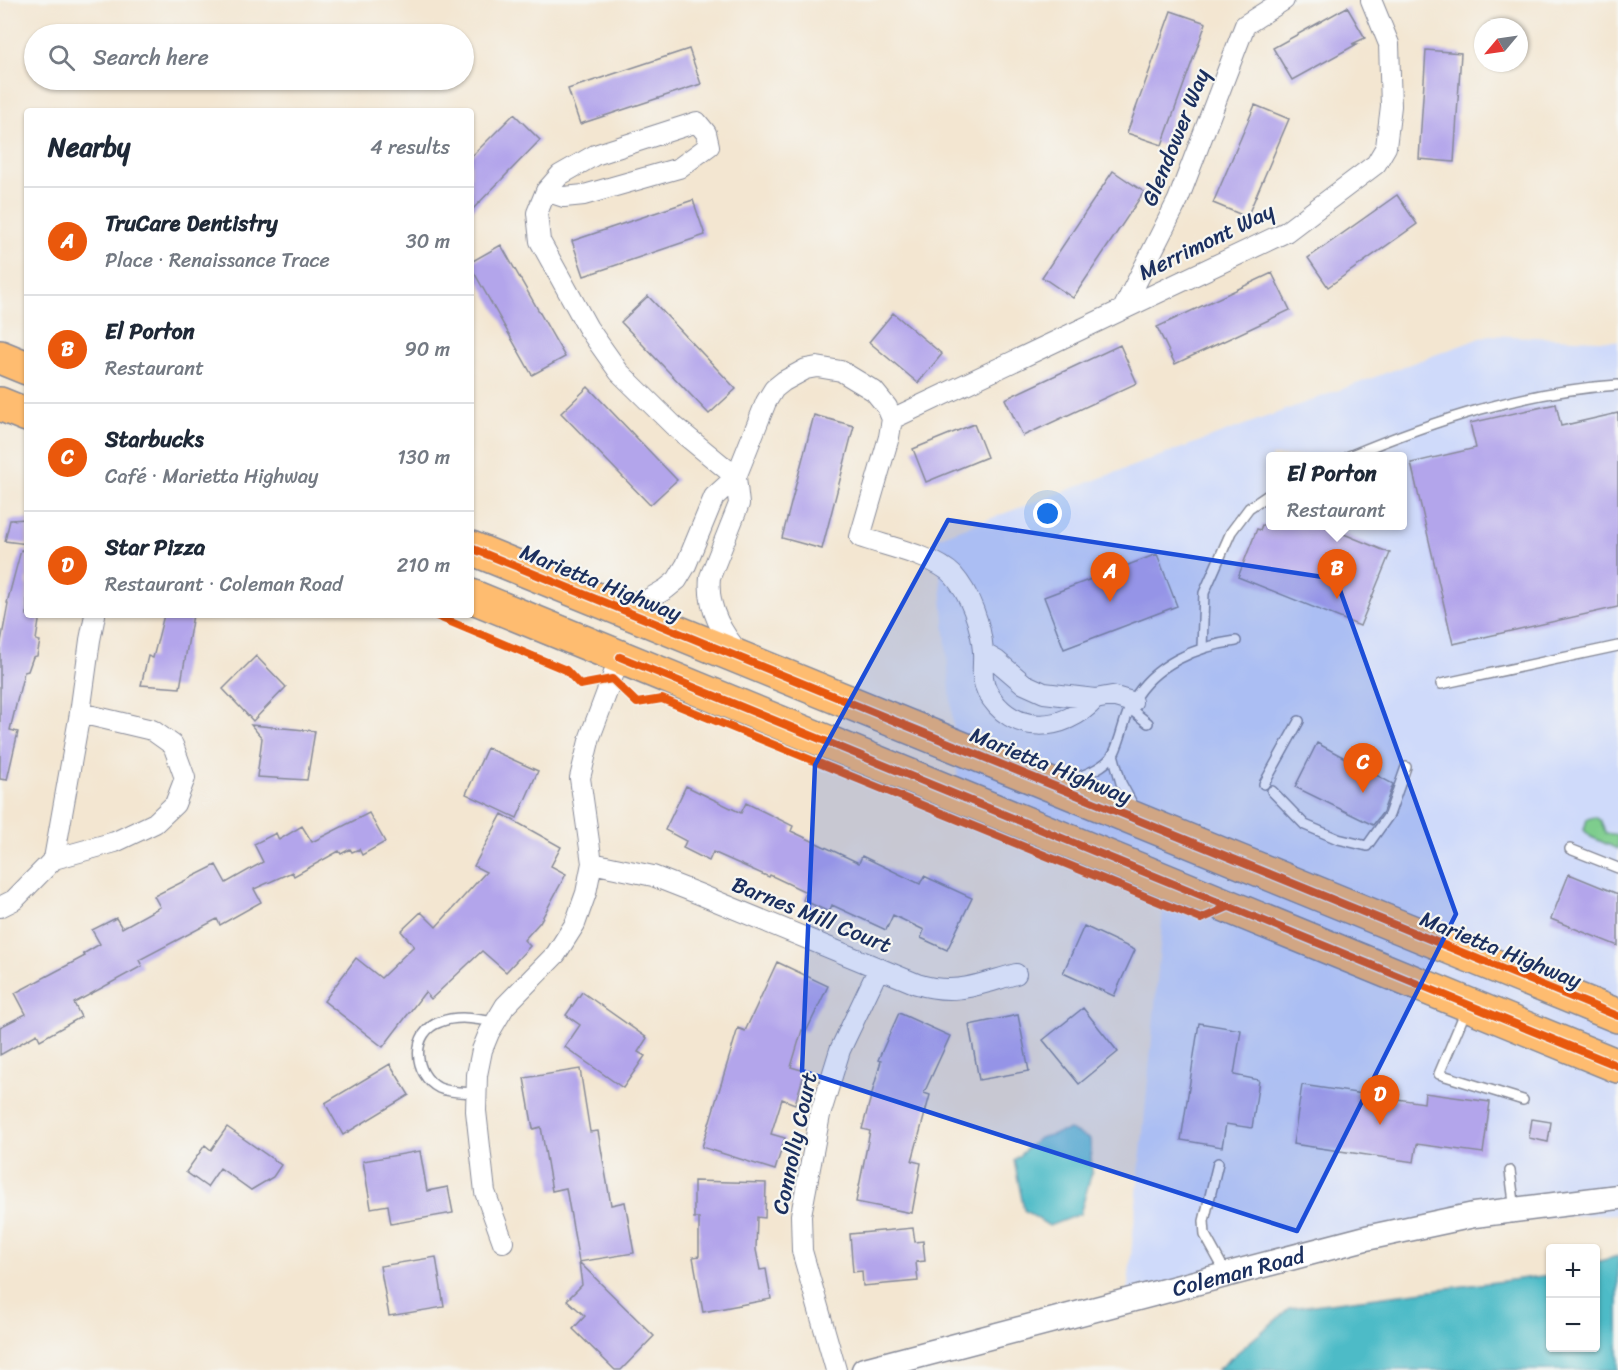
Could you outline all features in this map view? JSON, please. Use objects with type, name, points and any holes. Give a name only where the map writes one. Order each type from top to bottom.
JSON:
[{"type":"highway","points":[[0,357],[24,367]]},
{"type":"highway","points":[[0,404],[24,414]]},
{"type":"highway","name":"Marietta Highway","points":[[474,549],[1618,1016]]},
{"type":"highway","points":[[474,597],[1617,1067]]},
{"type":"street","name":"Glendower Way","points":[[1124,307],[1178,200],[1245,25],[1284,0]]},
{"type":"street","name":"Merrimont Way","points":[[892,418],[1286,232],[1376,164],[1386,147],[1391,96],[1389,44],[1371,0]]},
{"type":"street","points":[[546,191],[564,197],[584,195],[678,168],[709,146],[706,133],[697,122],[595,155],[560,176],[546,191],[537,213],[540,241],[588,328],[619,372],[674,426],[736,477],[740,504],[710,577],[709,587],[719,624],[744,659]]},
{"type":"street","points":[[609,604],[647,600],[672,585],[686,565],[714,496],[736,477],[766,402],[774,389],[806,369],[817,367],[841,371],[874,391],[887,406],[892,418],[890,437],[860,537],[929,559],[951,573],[961,585],[969,600],[981,638],[983,653],[981,672],[987,691],[1008,715],[1034,725],[1053,725],[1080,713],[1095,699]]},
{"type":"street","points":[[54,859],[94,618]]},
{"type":"street","points":[[983,653],[1034,689],[1055,695],[1095,699],[1112,696],[1131,705]]},
{"type":"street","points":[[504,1242],[486,1192],[476,1093],[482,1050],[495,1022],[506,1006],[556,954],[566,939],[575,924],[586,893],[592,863],[580,778],[590,737],[620,657]]},
{"type":"street","points":[[0,907],[14,900],[54,859],[116,842],[155,823],[175,804],[185,778],[173,745],[152,730],[80,713]]},
{"type":"street","name":"Barnes Mill Court","points":[[592,863],[653,876],[935,990],[954,990],[1016,974]]},
{"type":"street","name":"Connolly Court","points":[[836,1370],[802,1251],[801,1215],[820,1115],[840,1050],[879,968]]},
{"type":"street","name":"Coleman Road","points":[[864,1370],[1366,1238],[1474,1215],[1618,1197]]},
{"type":"lane","points":[[1359,452],[1405,433],[1491,405],[1575,388],[1618,384]]},
{"type":"lane","points":[[1202,648],[1204,593],[1231,532],[1250,508],[1266,497]]},
{"type":"lane","points":[[1047,783],[1066,781],[1084,775],[1113,754],[1139,690],[1161,670],[1202,648],[1236,641]]},
{"type":"lane","points":[[1441,684],[1618,646]]},
{"type":"lane","points":[[1131,705],[1148,723]]},
{"type":"lane","points":[[1299,721],[1268,788],[1305,825],[1338,839],[1366,846],[1389,815],[1407,767]]},
{"type":"lane","points":[[1113,754],[1126,795],[1149,825]]},
{"type":"lane","points":[[1570,849],[1618,868]]},
{"type":"lane","points":[[1468,1005],[1439,1074],[1523,1100]]},
{"type":"lane","points":[[476,1093],[452,1092],[429,1081],[420,1069],[418,1054],[420,1041],[429,1028],[437,1022],[465,1018],[495,1022]]},
{"type":"lane","points":[[1218,1163],[1204,1221],[1205,1235],[1227,1275]]},
{"type":"lane","points":[[1510,1171],[1515,1210]]},
{"type":"highlighted area","points":[[948,520],[1336,579],[1456,914],[1297,1231],[802,1071],[815,765]]},
{"type":"shaded area","points":[[1489,335],[1618,341],[1618,1214],[1434,1222],[1126,1306],[1164,897],[960,807],[937,538]]},
{"type":"green space","points":[[1595,817],[1601,821],[1605,833],[1618,835],[1618,849],[1591,837],[1584,830],[1587,819]]},
{"type":"water","points":[[1069,1130],[1090,1139],[1092,1172],[1080,1214],[1049,1226],[1024,1210],[1014,1160],[1039,1138]]},
{"type":"water","points":[[1618,1256],[1618,1370],[1217,1370],[1290,1308],[1546,1276],[1546,1352],[1600,1352],[1600,1261]]},
{"type":"building","points":[[1347,7],[1365,38],[1292,80],[1273,48]]},
{"type":"building","points":[[1171,11],[1206,23],[1162,145],[1127,133]]},
{"type":"building","points":[[689,49],[701,84],[580,124],[568,89]]},
{"type":"building","points":[[1426,50],[1461,53],[1454,162],[1419,159]]},
{"type":"building","points":[[1255,105],[1289,119],[1247,217],[1213,203]]},
{"type":"building","points":[[514,114],[540,140],[474,208],[474,154]]},
{"type":"building","points":[[1113,171],[1144,192],[1073,298],[1042,277]]},
{"type":"building","points":[[1397,195],[1417,224],[1328,287],[1308,258]]},
{"type":"building","points":[[693,200],[705,235],[584,276],[572,241]]},
{"type":"building","points":[[501,245],[565,357],[532,375],[474,272],[474,260]]},
{"type":"building","points":[[1272,273],[1290,310],[1175,364],[1157,327]]},
{"type":"building","points":[[648,296],[736,389],[709,414],[621,322]]},
{"type":"building","points":[[893,313],[942,354],[918,383],[869,342]]},
{"type":"building","points":[[1120,345],[1137,383],[1023,436],[1005,399]]},
{"type":"building","points":[[588,387],[677,480],[650,505],[561,413]]},
{"type":"building","points":[[1556,404],[1561,426],[1618,413],[1618,607],[1453,644],[1411,463],[1476,448],[1470,423]]},
{"type":"building","points":[[814,415],[854,426],[822,549],[782,538]]},
{"type":"building","points":[[974,424],[987,457],[926,482],[913,449]]},
{"type":"building","points":[[24,519],[24,544],[5,541],[10,520]]},
{"type":"building","points":[[1262,525],[1266,525],[1266,530],[1334,530],[1390,553],[1360,626],[1238,577],[1257,529],[1260,530]]},
{"type":"building","points":[[21,550],[24,550],[24,618],[40,618],[36,640],[40,641],[37,656],[33,657],[28,671],[24,672],[10,730],[18,732],[7,780],[0,779],[0,647],[7,603]]},
{"type":"building","points":[[1157,554],[1177,606],[1064,649],[1044,597]]},
{"type":"building","points":[[163,618],[192,618],[180,688],[141,685],[148,656],[153,658]]},
{"type":"building","points":[[256,656],[286,687],[253,721],[223,689]]},
{"type":"building","points":[[251,725],[315,731],[307,780],[257,777],[262,738]]},
{"type":"building","points":[[1317,743],[1393,784],[1383,812],[1373,825],[1295,787]]},
{"type":"building","points":[[487,748],[538,771],[517,818],[466,794]]},
{"type":"building","points":[[686,786],[741,813],[746,803],[793,826],[791,831],[859,863],[862,856],[920,884],[924,876],[972,898],[947,950],[921,938],[924,930],[893,915],[886,930],[832,905],[829,912],[803,900],[806,892],[770,875],[769,877],[713,852],[709,861],[683,848],[686,841],[665,830]]},
{"type":"building","points":[[369,813],[385,842],[362,855],[359,849],[352,852],[350,849],[341,854],[339,851],[294,876],[292,872],[254,889],[261,902],[220,925],[217,919],[139,960],[142,966],[74,1003],[81,1017],[40,1040],[37,1034],[0,1055],[0,1027],[26,1014],[15,993],[85,956],[83,954],[100,944],[92,930],[116,918],[122,928],[160,907],[154,896],[216,865],[226,883],[263,862],[254,844],[276,833],[279,840],[302,826],[312,842]]},
{"type":"building","points":[[502,814],[561,847],[551,866],[566,874],[540,922],[524,940],[530,946],[506,972],[482,951],[431,999],[425,992],[383,1047],[324,1001],[356,958],[381,978],[414,946],[401,931],[421,912],[436,927],[486,872],[474,866]]},
{"type":"building","points":[[1569,874],[1618,894],[1618,946],[1551,919]]},
{"type":"building","points":[[1084,926],[1135,950],[1114,996],[1063,973]]},
{"type":"building","points":[[777,962],[828,986],[806,1032],[802,1030],[791,1067],[805,1071],[795,1104],[782,1099],[771,1134],[785,1138],[775,1170],[702,1147],[738,1028],[745,1031]]},
{"type":"building","points":[[582,992],[647,1038],[638,1052],[645,1056],[623,1088],[565,1047],[580,1025],[566,1015]]},
{"type":"building","points":[[1083,1008],[1118,1052],[1079,1084],[1043,1040]]},
{"type":"building","points":[[899,1013],[950,1036],[924,1093],[930,1095],[912,1161],[921,1163],[912,1213],[856,1202],[870,1131],[862,1129],[881,1061],[878,1060]]},
{"type":"building","points":[[1018,1015],[1029,1071],[979,1080],[969,1025]]},
{"type":"building","points":[[1199,1023],[1241,1030],[1234,1075],[1259,1080],[1252,1128],[1226,1124],[1222,1147],[1181,1140]]},
{"type":"building","points":[[390,1064],[409,1095],[343,1135],[325,1103]]},
{"type":"building","points":[[580,1069],[590,1132],[598,1131],[611,1205],[625,1202],[634,1253],[579,1262],[566,1188],[552,1191],[541,1127],[533,1129],[524,1078]]},
{"type":"building","points":[[1302,1085],[1424,1103],[1425,1093],[1490,1102],[1483,1153],[1417,1144],[1414,1162],[1293,1144]]},
{"type":"building","points":[[1532,1119],[1551,1122],[1548,1142],[1529,1138]]},
{"type":"building","points":[[227,1127],[281,1165],[273,1177],[251,1190],[220,1168],[207,1187],[186,1172],[205,1145],[211,1150]]},
{"type":"building","points":[[420,1151],[427,1191],[448,1187],[453,1213],[391,1224],[388,1205],[371,1208],[363,1161]]},
{"type":"building","points":[[694,1181],[766,1183],[765,1218],[757,1217],[756,1250],[760,1270],[766,1269],[771,1299],[703,1312],[693,1257],[699,1256],[699,1218],[694,1218]]},
{"type":"building","points":[[913,1228],[915,1242],[923,1241],[925,1261],[916,1262],[918,1281],[863,1286],[862,1271],[853,1272],[850,1234]]},
{"type":"building","points":[[436,1257],[444,1307],[389,1316],[380,1266]]},
{"type":"building","points":[[579,1262],[654,1336],[621,1370],[615,1370],[573,1329],[585,1316],[567,1300],[582,1285]]},
{"type":"cycle path","points":[[474,549],[1618,1016]]},
{"type":"cycle path","points":[[441,618],[566,670],[580,685],[612,679],[637,703],[662,699],[1201,919],[1228,907]]},
{"type":"cycle path","points":[[620,657],[1618,1066]]},
{"type":"place","name":"El Porton","points":[[1337,599]]},
{"type":"place","name":"TruCare Dentistry","points":[[1110,602]]},
{"type":"place","name":"Starbucks","points":[[1363,793]]},
{"type":"place","name":"Star Pizza","points":[[1380,1125]]}]
